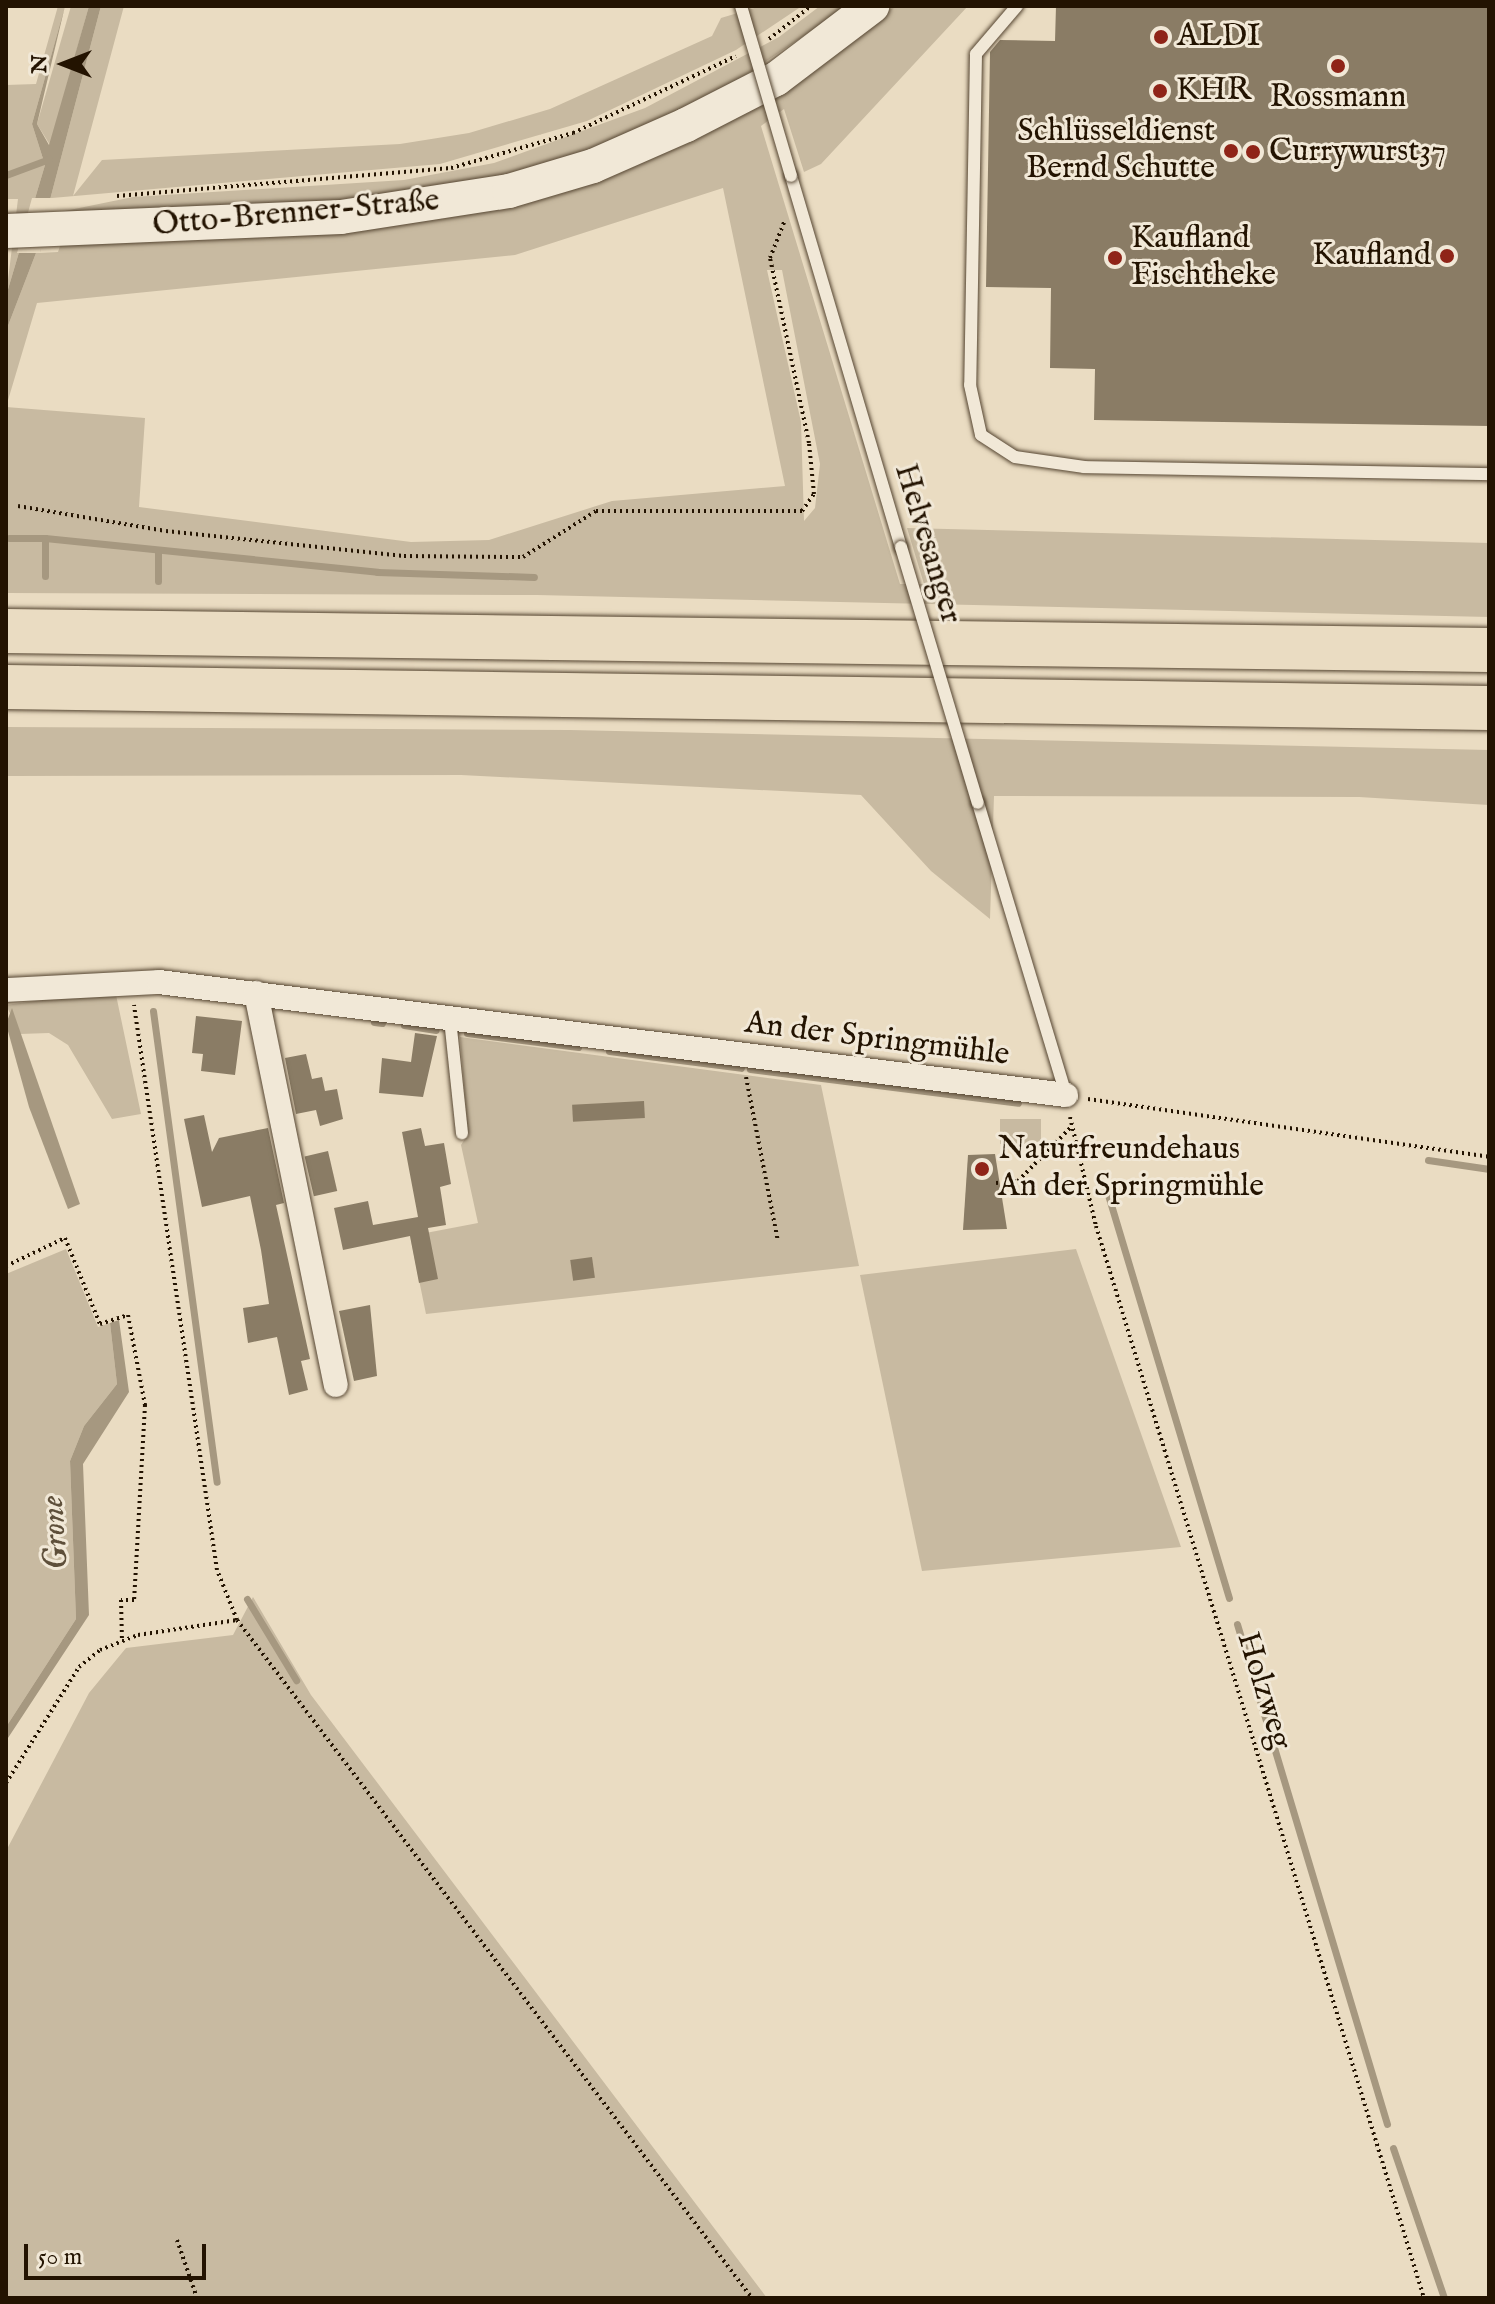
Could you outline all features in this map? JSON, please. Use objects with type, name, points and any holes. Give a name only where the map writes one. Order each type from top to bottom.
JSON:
[{"type":"highway","points":[[6,631],[1489,650]]},
{"type":"highway","points":[[6,687],[1489,708]]},
{"type":"main road","name":"Otto-Brenner-Straße","points":[[6,231],[341,217],[509,191],[593,166],[686,125],[776,79],[872,6]]},
{"type":"street","name":"An der Springmühle","points":[[6,990],[130,979],[1066,1095]]},
{"type":"street","points":[[256,993],[336,1385]]},
{"type":"lane","name":"Helvesanger","points":[[741,6],[1066,1095]]},
{"type":"lane","points":[[1017,6],[976,54],[970,385],[981,435],[1015,457],[1084,467],[1489,474]]},
{"type":"lane","points":[[450,1019],[462,1133]]},
{"type":"path","points":[[754,47],[811,6]]},
{"type":"path","points":[[105,199],[451,168],[573,133],[741,53]]},
{"type":"path","points":[[18,506],[166,531],[419,556],[523,557],[596,511],[802,511],[814,494],[809,443],[770,258],[774,233],[799,202]]},
{"type":"path","points":[[130,979],[217,1570],[237,1620],[752,2298]]},
{"type":"path","points":[[742,1055],[778,1241]]},
{"type":"path","points":[[1066,1095],[1489,1157]]},
{"type":"path","name":"Holzweg","points":[[1066,1095],[1096,1226],[1424,2298]]},
{"type":"path","points":[[996,1183],[1018,1181],[1072,1126]]},
{"type":"path","points":[[6,1266],[65,1238],[100,1324],[128,1315],[145,1405],[134,1600],[121,1600],[122,1640]]},
{"type":"path","points":[[6,1783],[79,1667],[122,1640],[237,1620]]},
{"type":"path","points":[[177,2240],[197,2298]]},
{"type":"shaded area","points":[[58,6],[65,6],[32,124],[45,165],[6,296],[18,199],[6,199],[6,85],[36,84]]},
{"type":"shaded area","points":[[65,6],[37,124],[49,145],[89,6],[101,6],[36,253],[6,331],[6,296],[45,165],[32,124]]},
{"type":"shaded area","points":[[71,6],[89,6],[50,145],[37,124]]},
{"type":"shaded area","points":[[101,6],[124,6],[73,196],[102,160],[400,144],[469,133],[550,109],[712,36],[721,18],[761,6],[802,6],[736,50],[587,121],[440,164],[52,198],[40,253],[58,252],[61,243],[447,217],[793,82],[895,6],[968,6],[821,164],[804,172],[784,109],[761,126],[900,584],[924,584],[907,528],[1489,543],[1489,617],[537,595],[6,593],[6,407],[6,331],[36,253]],"holes":[[[723,188],[785,486],[612,501],[489,540],[411,542],[139,507],[145,418],[6,407],[37,303],[515,255]],[[767,270],[782,270],[820,464],[815,508],[804,521],[801,422]]]},
{"type":"shaded area","points":[[820,6],[848,6],[722,91],[591,150],[519,172],[382,198],[50,214],[133,197],[404,180],[494,163],[645,108],[779,37]]},
{"type":"shaded area","points":[[6,727],[570,730],[1489,750],[1489,805],[1359,797],[994,796],[990,919],[931,871],[861,795],[461,775],[6,776]]},
{"type":"shaded area","points":[[115,990],[141,1114],[112,1119],[68,1045],[49,1033],[20,1034],[6,1005]]},
{"type":"shaded area","points":[[12,1008],[80,1204],[68,1209],[29,1107],[6,1024]]},
{"type":"shaded area","points":[[460,1037],[821,1085],[859,1266],[426,1314],[410,1236],[478,1223],[461,1145],[468,1134]]},
{"type":"shaded area","points":[[1000,1119],[1041,1119],[1041,1144],[1000,1144]]},
{"type":"shaded area","points":[[66,1249],[98,1327],[110,1323],[117,1384],[84,1426],[70,1461],[76,1619],[6,1727],[6,1274]]},
{"type":"shaded area","points":[[1076,1249],[1181,1547],[922,1571],[860,1275]]},
{"type":"shaded area","points":[[119,1320],[129,1392],[83,1464],[89,1615],[6,1741],[6,1727],[76,1619],[70,1461],[84,1426],[117,1384],[110,1323]]},
{"type":"shaded area","points":[[253,1597],[311,1695],[767,2298],[6,2298],[6,1851],[89,1693],[126,1648],[233,1635]]},
{"type":"pier","points":[[32,198],[53,198],[40,253],[17,253]]},
{"type":"building","points":[[1056,6],[1489,6],[1489,426],[1094,420],[1095,369],[1050,368],[1051,288],[986,287],[990,52],[1000,40],[1055,41]]},
{"type":"building","points":[[196,1016],[242,1021],[235,1075],[201,1071],[203,1054],[192,1053]]},
{"type":"building","points":[[415,1033],[437,1036],[423,1097],[379,1093],[382,1058],[411,1062]]},
{"type":"building","points":[[306,1054],[312,1079],[322,1077],[325,1091],[337,1089],[343,1119],[320,1126],[316,1110],[296,1114],[285,1058]]},
{"type":"building","points":[[644,1101],[645,1118],[573,1122],[572,1105]]},
{"type":"building","points":[[204,1115],[212,1152],[219,1138],[268,1128],[284,1203],[276,1205],[310,1359],[301,1361],[308,1390],[289,1395],[277,1337],[248,1343],[243,1308],[269,1304],[261,1250],[250,1196],[202,1207],[184,1119]]},
{"type":"building","points":[[421,1128],[425,1146],[444,1143],[451,1184],[440,1187],[446,1225],[428,1228],[438,1279],[419,1283],[410,1236],[343,1250],[334,1208],[368,1201],[373,1225],[418,1217],[402,1132]]},
{"type":"building","points":[[328,1151],[337,1191],[314,1196],[305,1156]]},
{"type":"building","points":[[995,1154],[1007,1229],[963,1230],[968,1155]]},
{"type":"building","points":[[592,1257],[595,1278],[573,1281],[570,1260]]},
{"type":"building","points":[[370,1305],[377,1376],[354,1381],[339,1311]]},
{"type":"waterway","points":[[6,175],[49,159]]},
{"type":"waterway","points":[[9,538],[45,538],[45,576]]},
{"type":"waterway","points":[[45,538],[377,572],[534,577]]},
{"type":"waterway","points":[[158,553],[158,581]]},
{"type":"waterway","points":[[153,1011],[217,1482]]},
{"type":"waterway","points":[[374,1022],[382,1023]]},
{"type":"waterway","points":[[404,1025],[436,1030]]},
{"type":"waterway","points":[[467,1033],[578,1047]]},
{"type":"waterway","points":[[609,1051],[741,1068]]},
{"type":"waterway","points":[[750,1069],[1018,1103]]},
{"type":"waterway","points":[[1428,1160],[1489,1169]]},
{"type":"waterway","points":[[1106,1188],[1229,1598]]},
{"type":"waterway","points":[[247,1599],[296,1680]]},
{"type":"waterway","points":[[1237,1624],[1387,2124]]},
{"type":"waterway","points":[[1393,2148],[1444,2298]]},
{"type":"place","name":"ALDI","points":[[1161,37]]},
{"type":"place","name":"Rossmann","points":[[1338,66]]},
{"type":"place","name":"KHR","points":[[1160,91]]},
{"type":"place","name":"Schlüsseldienst Bernd Schutte","points":[[1231,151]]},
{"type":"place","name":"Currywurst37","points":[[1253,152]]},
{"type":"place","name":"Kaufland","points":[[1447,256]]},
{"type":"place","name":"Kaufland Fischtheke","points":[[1115,258]]},
{"type":"place","name":"Naturfreundehaus An der Springmühle","points":[[982,1169]]},
{"type":"water label","name":"Grone","points":[[55,1533]]}]
